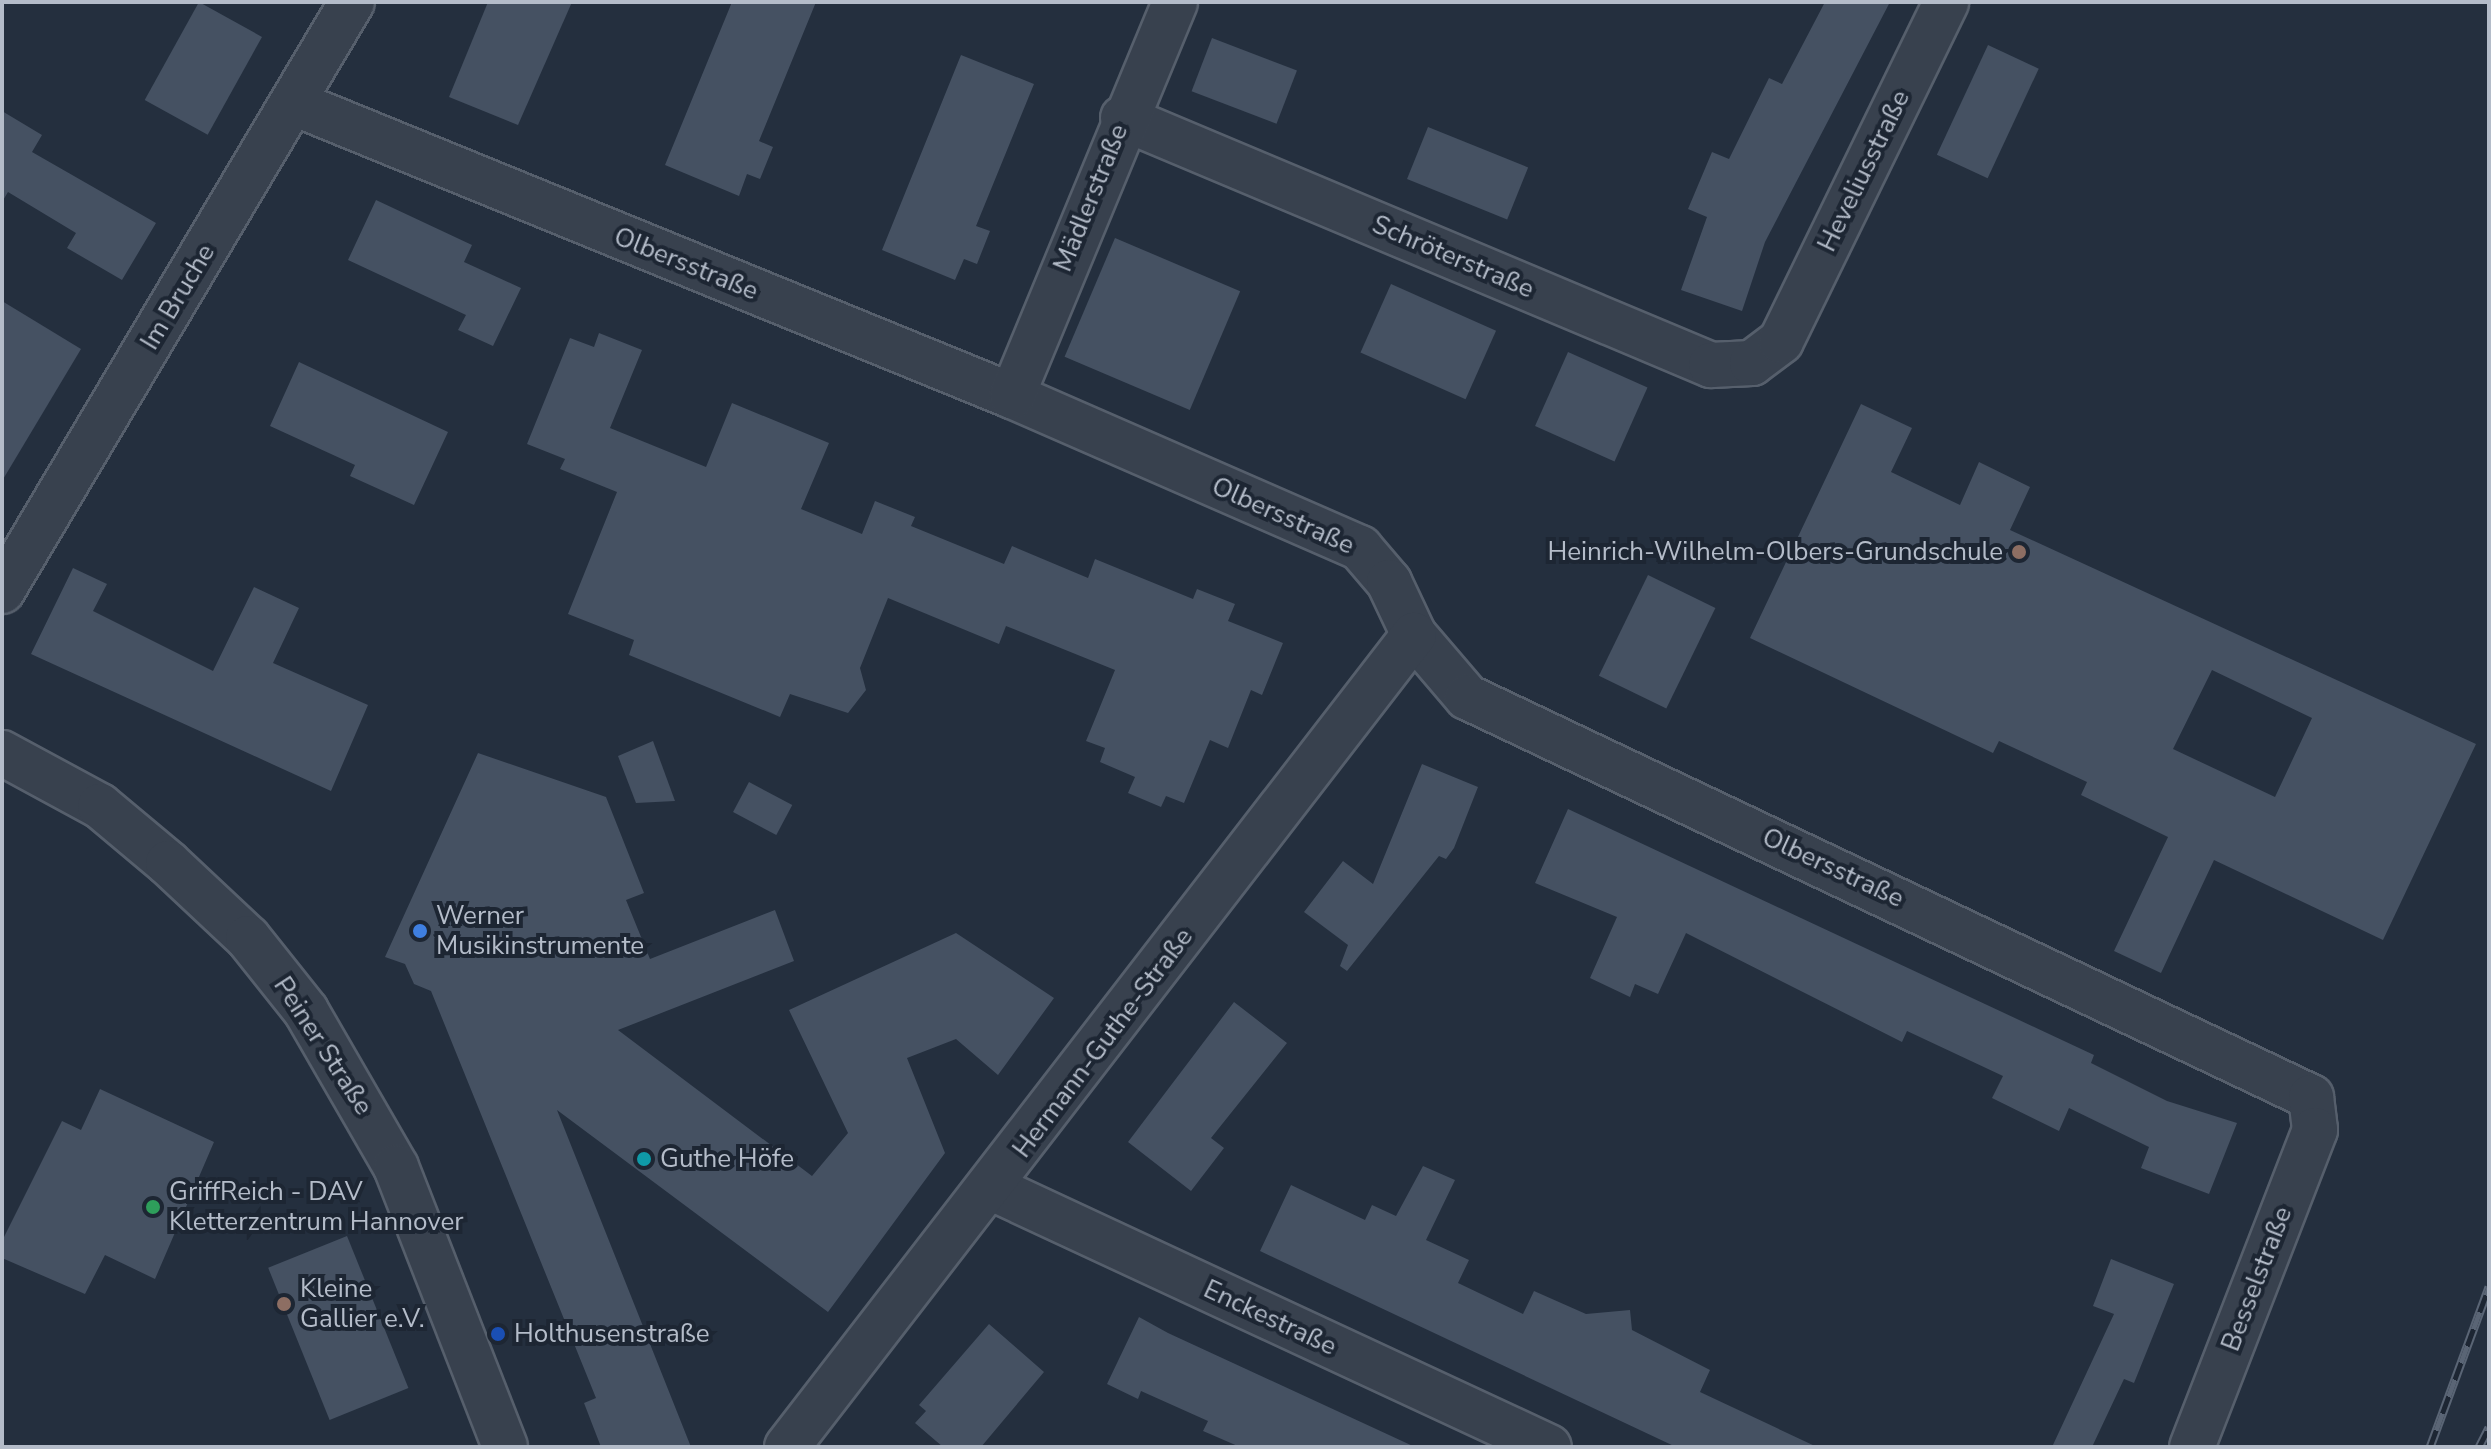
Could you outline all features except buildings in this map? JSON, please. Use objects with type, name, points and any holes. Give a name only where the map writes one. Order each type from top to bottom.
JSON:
[{"type":"street","name":"Im Bruche","points":[[2,591],[352,2]]},
{"type":"street","name":"Mädlerstraße","points":[[1012,396],[1123,118],[1175,2]]},
{"type":"street","name":"Heveliusstraße","points":[[1781,341],[1946,2]]},
{"type":"street","name":"Olbersstraße","points":[[294,103],[1012,396],[1360,548],[1389,582],[1414,635],[1467,697],[2171,1027],[2298,1089],[2316,1109]]},
{"type":"street","name":"Schröterstraße","points":[[1123,118],[1711,365],[1752,363],[1781,341]]},
{"type":"street","name":"Hermann-Guthe-Straße","points":[[787,1447],[992,1188],[1414,635]]},
{"type":"street","name":"Peiner Straße","points":[[2,753],[100,806],[168,863],[248,938],[306,1011],[396,1167],[505,1447]]},
{"type":"street","name":"Besselstraße","points":[[2192,1447],[2315,1130],[2316,1109]]},
{"type":"street","name":"Enckestraße","points":[[992,1188],[1549,1447]]},
{"type":"railway","points":[[2430,1447],[2489,1287]]},
{"type":"railway","points":[[2479,1447],[2489,1427]]},
{"type":"place","name":"Heinrich-Wilhelm-Olbers-Grundschule","points":[[2019,552]]},
{"type":"place","name":"Werner Musikinstrumente","points":[[420,931]]},
{"type":"place","name":"Guthe Höfe","points":[[644,1159]]},
{"type":"place","name":"GriffReich - DAV Kletterzentrum Hannover","points":[[153,1207]]},
{"type":"place","name":"Kleine Gallier e.V.","points":[[284,1304]]},
{"type":"place","name":"Holthusenstraße","points":[[498,1334]]}]
